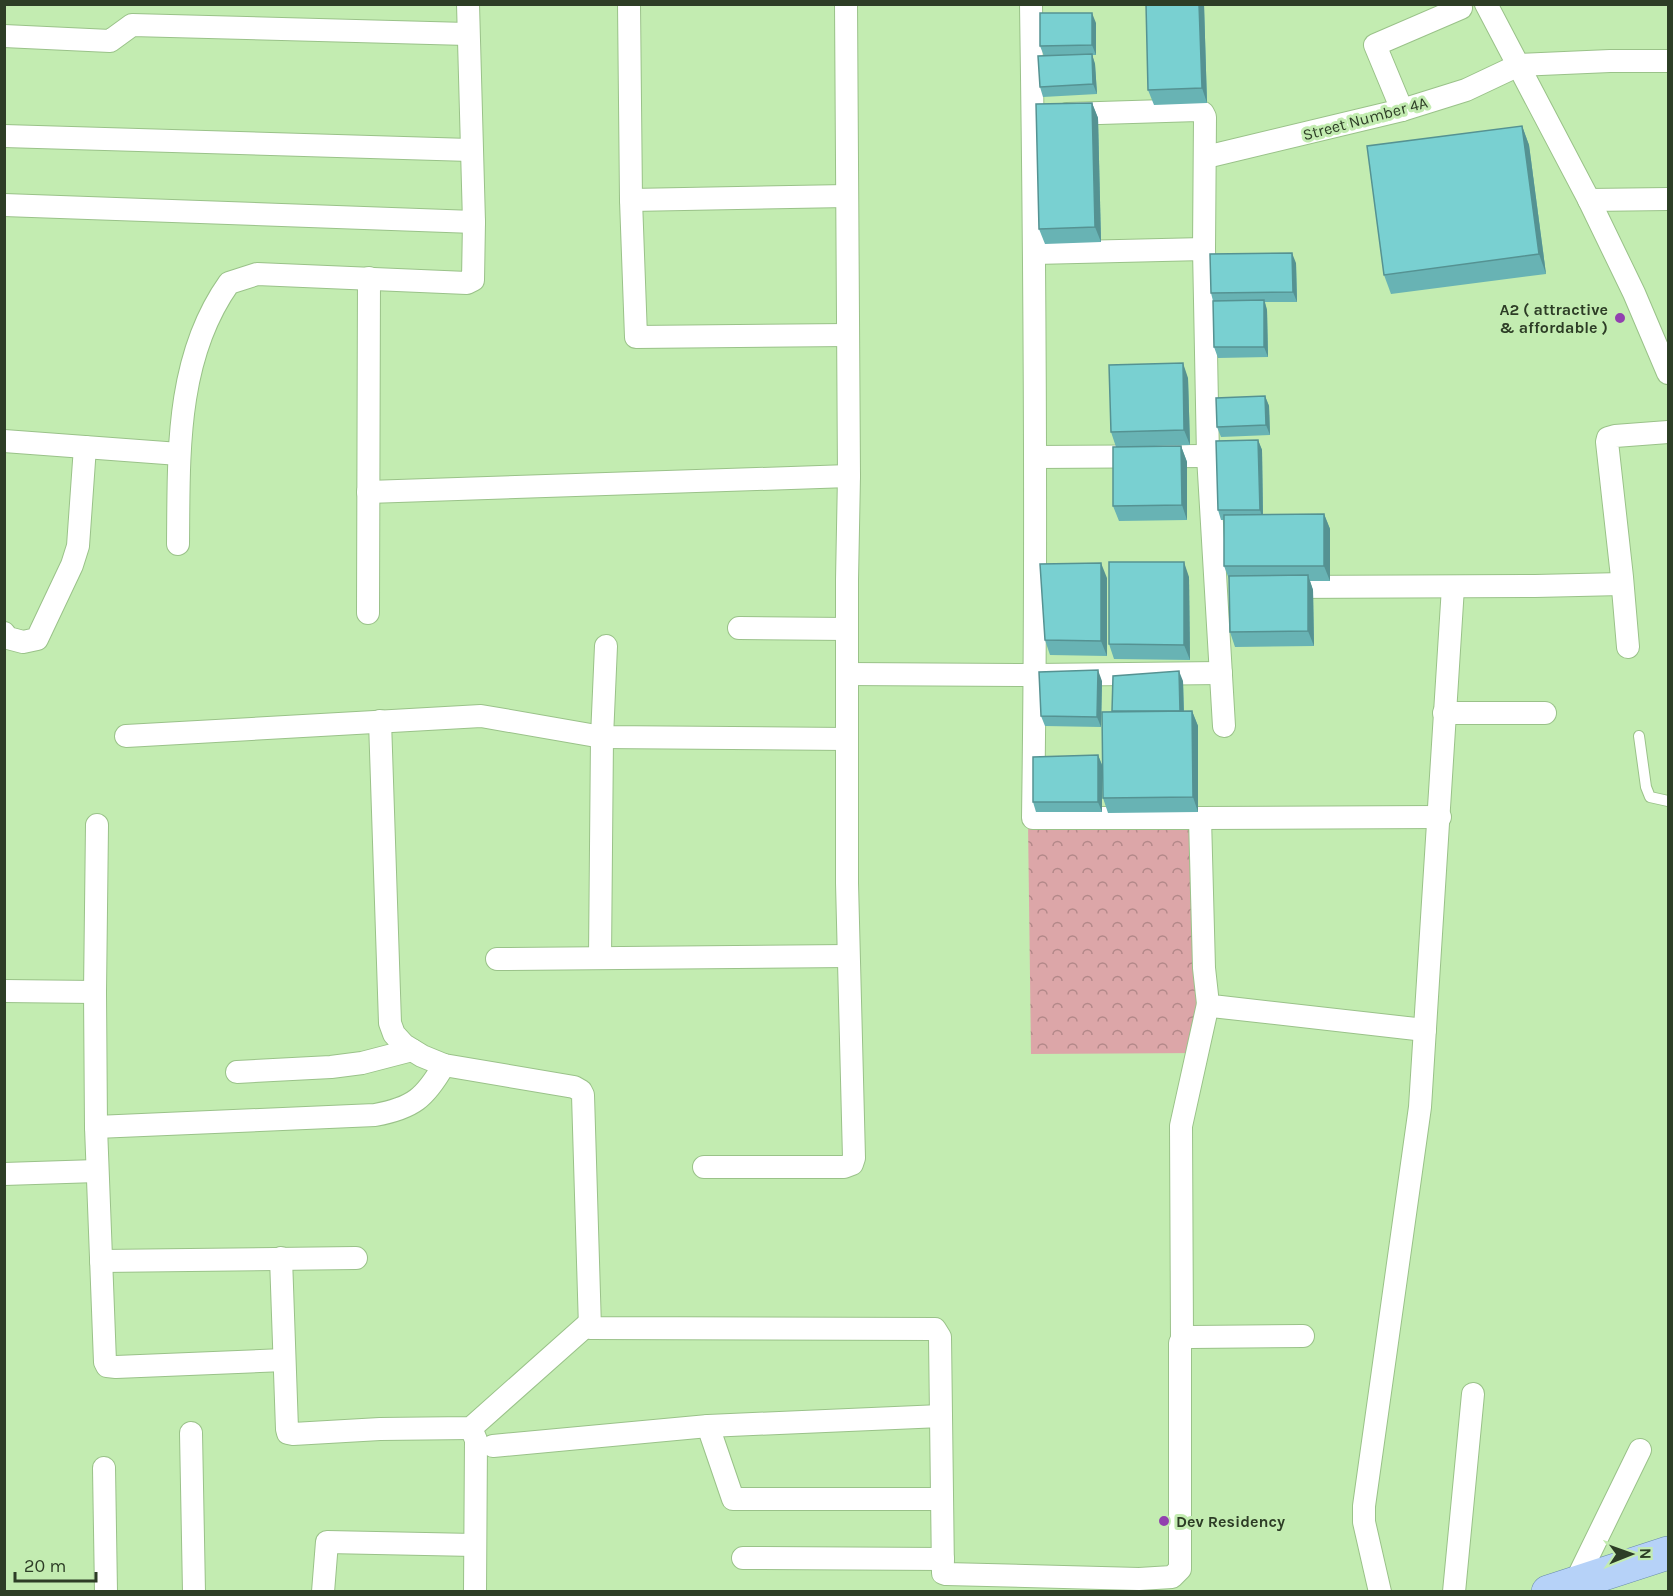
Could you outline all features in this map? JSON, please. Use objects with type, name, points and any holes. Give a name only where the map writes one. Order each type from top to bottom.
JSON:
[{"type":"main road","points":[[1562,1587],[1668,1553]]},
{"type":"main road","points":[[1618,1592],[1668,1574]]},
{"type":"street","points":[[178,544],[179,454],[186,391],[204,328],[228,283],[257,274],[472,282],[474,277],[474,222],[470,150],[468,4]]},
{"type":"street","points":[[629,4],[631,200],[636,337],[848,335]]},
{"type":"street","points":[[704,1167],[844,1167],[852,1164],[854,1152],[848,956],[846,739],[849,476],[846,4]]},
{"type":"street","points":[[1031,4],[1035,253],[1033,818],[1440,817]]},
{"type":"street","points":[[1486,4],[1589,200],[1638,302],[1668,373]]},
{"type":"street","points":[[1402,110],[1375,45],[1461,8]]},
{"type":"street","points":[[4,36],[110,41],[132,26],[467,34]]},
{"type":"street","points":[[1519,65],[1668,61]]},
{"type":"street","name":"Street Number 4A","points":[[1206,157],[1402,110],[1466,90],[1519,65]]},
{"type":"street","points":[[1033,116],[1201,111],[1205,117],[1204,249],[1208,456],[1224,726]]},
{"type":"street","points":[[4,136],[470,150]]},
{"type":"street","points":[[631,200],[847,196]]},
{"type":"street","points":[[1589,200],[1668,198]]},
{"type":"street","points":[[4,205],[474,222]]},
{"type":"street","points":[[1035,253],[1204,249]]},
{"type":"street","points":[[368,613],[369,279]]},
{"type":"street","points":[[1628,647],[1623,577],[1607,442],[1608,438],[1615,436],[1668,432]]},
{"type":"street","points":[[4,441],[179,454]]},
{"type":"street","points":[[4,633],[8,638],[23,642],[37,639],[72,565],[78,546],[85,447]]},
{"type":"street","points":[[1035,458],[1208,456]]},
{"type":"street","points":[[368,492],[849,476]]},
{"type":"street","points":[[1263,587],[1622,584]]},
{"type":"street","points":[[1216,587],[1239,587]]},
{"type":"street","points":[[1380,1592],[1364,1522],[1364,1506],[1420,1107],[1453,587]]},
{"type":"street","points":[[739,628],[847,629]]},
{"type":"street","points":[[600,958],[602,737],[606,646]]},
{"type":"street","points":[[847,674],[1221,673]]},
{"type":"street","points":[[1444,713],[1545,713]]},
{"type":"street","points":[[126,736],[481,716],[602,737],[846,739]]},
{"type":"street","points":[[380,721],[390,1023],[399,1040],[411,1050],[444,1065],[574,1087],[581,1091],[583,1095],[588,1324],[590,1328],[935,1329],[940,1337],[943,1573],[949,1575],[1141,1585],[1172,1577],[1180,1569],[1181,1126],[1208,1004],[1204,968],[1200,818]]},
{"type":"street","points":[[97,825],[96,1127],[103,1356],[106,1366],[284,1360]]},
{"type":"street","points":[[497,959],[848,956]]},
{"type":"street","points":[[4,991],[95,992]]},
{"type":"street","points":[[1208,1004],[1425,1030]]},
{"type":"street","points":[[237,1072],[332,1067],[362,1063],[411,1050]]},
{"type":"street","points":[[96,1127],[375,1115],[397,1111],[417,1100],[432,1086],[444,1065]]},
{"type":"street","points":[[4,1174],[97,1171]]},
{"type":"street","points":[[281,1258],[288,1433],[471,1428],[588,1324]]},
{"type":"street","points":[[101,1261],[356,1258]]},
{"type":"street","points":[[1182,1339],[1190,1337],[1303,1336]]},
{"type":"street","points":[[1454,1592],[1473,1395]]},
{"type":"street","points":[[493,1446],[708,1426],[941,1416]]},
{"type":"street","points":[[708,1426],[733,1499],[941,1499]]},
{"type":"street","points":[[471,1428],[476,1440],[475,1592]]},
{"type":"street","points":[[191,1433],[194,1592]]},
{"type":"street","points":[[1562,1587],[1640,1450]]},
{"type":"street","points":[[104,1468],[106,1592]]},
{"type":"street","points":[[323,1592],[327,1542],[474,1545]]},
{"type":"street","points":[[743,1558],[943,1559]]},
{"type":"lane","points":[[1639,736],[1646,787],[1650,797],[1668,801]]},
{"type":"green space","points":[[1200,818],[1200,1053],[1031,1054],[1028,822]]},
{"type":"building","points":[[1146,4],[1199,4],[1202,88],[1148,90]]},
{"type":"building","points":[[1040,13],[1092,13],[1092,45],[1040,46]]},
{"type":"building","points":[[1092,54],[1093,84],[1040,87],[1038,56]]},
{"type":"building","points":[[1092,103],[1095,227],[1039,229],[1036,104]]},
{"type":"building","points":[[1522,126],[1539,254],[1384,275],[1367,146]]},
{"type":"building","points":[[1292,253],[1293,292],[1211,293],[1210,254]]},
{"type":"building","points":[[1264,300],[1264,347],[1214,347],[1213,301]]},
{"type":"building","points":[[1183,363],[1184,430],[1111,432],[1109,365]]},
{"type":"building","points":[[1265,396],[1266,425],[1217,427],[1216,398]]},
{"type":"building","points":[[1258,440],[1260,510],[1218,510],[1216,441]]},
{"type":"building","points":[[1181,446],[1182,505],[1113,506],[1113,447]]},
{"type":"building","points":[[1324,514],[1324,566],[1224,566],[1224,515]]},
{"type":"building","points":[[1109,562],[1184,562],[1184,645],[1109,644]]},
{"type":"building","points":[[1101,563],[1101,641],[1045,640],[1040,564]]},
{"type":"building","points":[[1308,575],[1308,631],[1230,632],[1229,576]]},
{"type":"building","points":[[1098,670],[1097,717],[1041,716],[1039,672]]},
{"type":"building","points":[[1179,671],[1180,711],[1112,711],[1113,676]]},
{"type":"building","points":[[1192,711],[1193,797],[1103,798],[1102,712]]},
{"type":"building","points":[[1098,755],[1098,802],[1033,802],[1033,757]]},
{"type":"place","name":"A2 ( attractive & affordable )","points":[[1620,318]]},
{"type":"place","name":"Dev Residency","points":[[1164,1521]]}]
